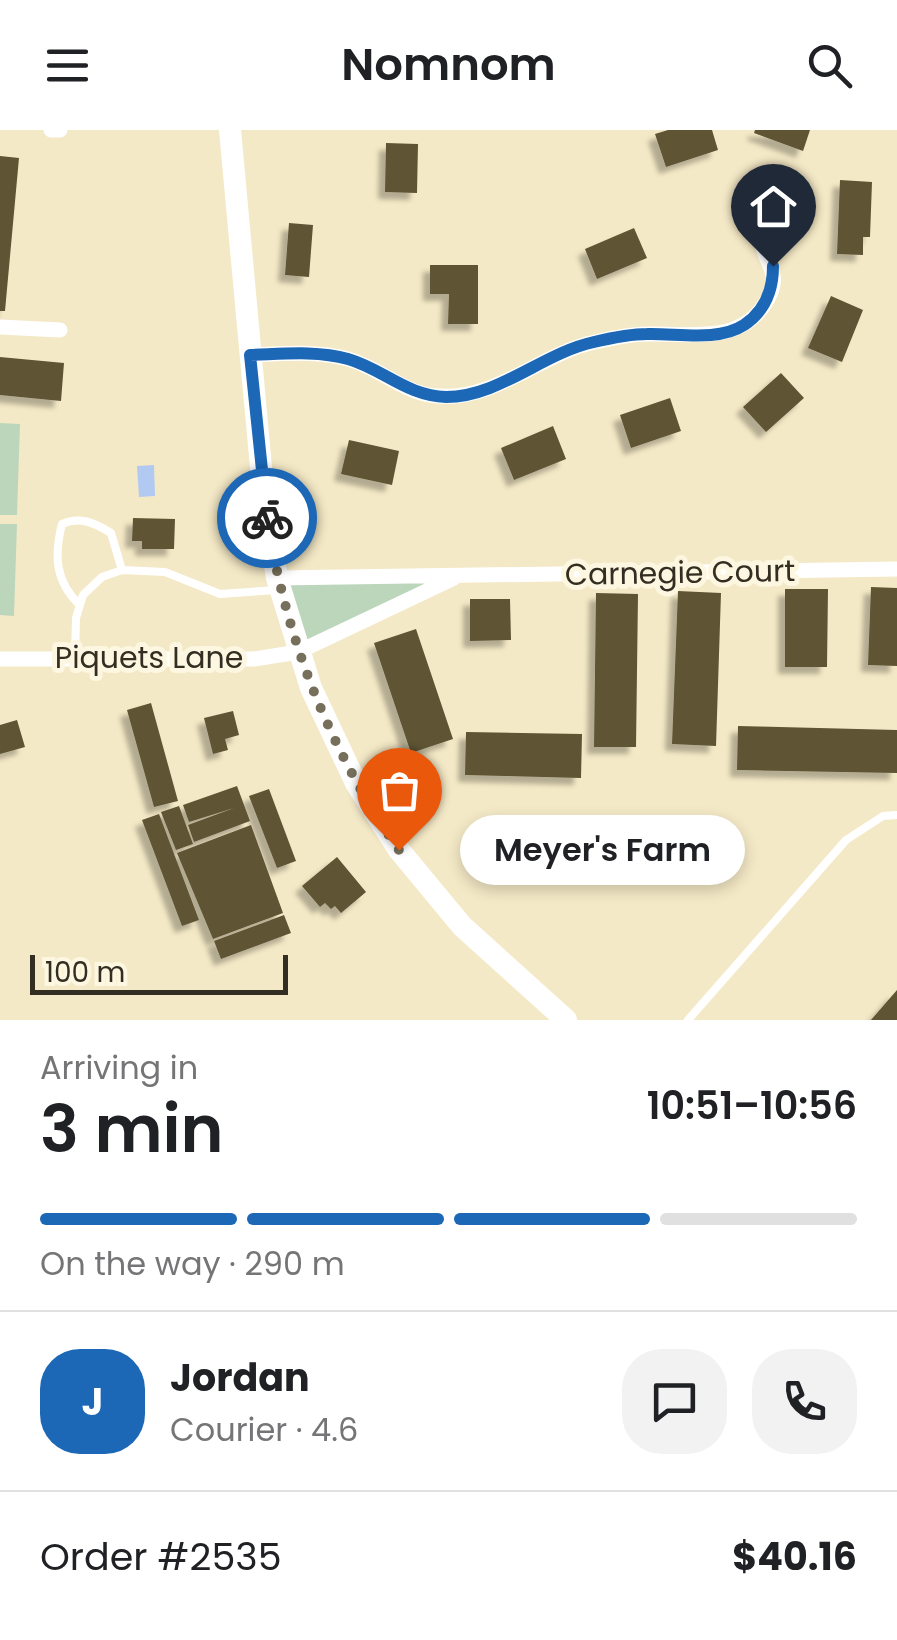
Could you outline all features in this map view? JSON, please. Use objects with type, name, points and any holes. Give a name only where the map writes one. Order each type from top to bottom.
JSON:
[{"type":"main road","points":[[230,130],[262,489],[278,584],[298,652],[356,784],[399,850],[462,926],[566,1020]]},
{"type":"street","points":[[50,130],[60,130]]},
{"type":"street","points":[[250,355],[320,353],[350,359],[420,394],[458,396],[488,388],[549,357],[591,342],[644,334],[731,331],[760,311],[773,282],[773,266],[760,241],[759,215]]},
{"type":"street","points":[[0,328],[60,330]]},
{"type":"street","name":"Carnegie Court","points":[[278,584],[463,575],[897,569]]},
{"type":"street","name":"Carnegie Court","points":[[298,652],[463,575]]},
{"type":"street","name":"Piquets Lane","points":[[0,659],[254,658],[298,652]]},
{"type":"lane","points":[[80,605],[58,574],[57,546],[62,524],[74,518],[98,524],[112,533],[122,570]]},
{"type":"lane","points":[[75,658],[76,618],[83,595],[102,577],[122,570],[164,572],[220,594],[278,584]]},
{"type":"lane","points":[[688,1020],[846,840],[883,816],[897,815]]},
{"type":"green space","points":[[0,423],[20,424],[17,515],[0,515]]},
{"type":"green space","points":[[0,524],[17,524],[14,616],[0,615]]},
{"type":"green space","points":[[454,576],[299,649],[279,580]]},
{"type":"water","points":[[154,465],[155,496],[139,497],[137,466]]},
{"type":"building","points":[[668,130],[712,130],[718,150],[666,167],[655,134]]},
{"type":"building","points":[[810,130],[803,151],[754,133]]},
{"type":"building","points":[[386,143],[418,144],[417,193],[385,192]]},
{"type":"building","points":[[0,156],[19,158],[5,311],[0,311]]},
{"type":"building","points":[[840,180],[872,182],[870,237],[863,237],[863,255],[837,254]]},
{"type":"building","points":[[289,223],[313,225],[309,277],[285,275]]},
{"type":"building","points":[[634,228],[647,258],[597,279],[585,249]]},
{"type":"building","points":[[430,265],[478,265],[478,324],[448,324],[449,294],[430,294]]},
{"type":"building","points":[[831,296],[863,310],[842,362],[808,348]]},
{"type":"building","points":[[0,357],[64,363],[61,401],[0,395]]},
{"type":"building","points":[[781,373],[804,398],[766,432],[743,407]]},
{"type":"building","points":[[670,398],[681,431],[631,448],[620,415]]},
{"type":"building","points":[[553,426],[566,459],[514,480],[501,448]]},
{"type":"building","points":[[349,440],[399,451],[392,485],[341,474]]},
{"type":"building","points":[[133,518],[175,519],[174,549],[142,549],[142,541],[132,541]]},
{"type":"building","points":[[871,587],[897,588],[897,666],[868,665]]},
{"type":"building","points":[[785,589],[828,589],[827,667],[785,667]]},
{"type":"building","points":[[678,591],[721,593],[716,746],[672,744]]},
{"type":"building","points":[[596,593],[638,594],[636,747],[594,747]]},
{"type":"building","points":[[470,599],[510,599],[511,640],[470,641]]},
{"type":"building","points":[[416,629],[453,739],[411,753],[374,643]]},
{"type":"building","points":[[151,703],[178,801],[154,807],[127,710]]},
{"type":"building","points":[[233,711],[239,735],[225,739],[228,750],[213,754],[204,718]]},
{"type":"building","points":[[17,720],[25,747],[0,754],[0,725]]},
{"type":"building","points":[[738,726],[897,730],[897,773],[737,770]]},
{"type":"building","points":[[466,732],[582,734],[581,778],[465,775]]},
{"type":"building","points":[[237,786],[250,821],[194,842],[188,825],[234,808],[189,822],[183,805]]},
{"type":"building","points":[[269,789],[296,861],[277,868],[249,796]]},
{"type":"building","points":[[179,806],[193,844],[176,850],[161,812]]},
{"type":"building","points":[[159,814],[199,920],[182,926],[142,820]]},
{"type":"building","points":[[251,825],[283,913],[213,939],[177,853]]},
{"type":"building","points":[[337,857],[366,892],[341,913],[325,903],[320,907],[302,886]]},
{"type":"building","points":[[284,915],[291,933],[221,959],[214,941]]},
{"type":"building","points":[[897,990],[897,1020],[871,1020]]},
{"type":"way so far","points":[[267,518],[280,590],[311,688],[356,784],[399,850]]},
{"type":"place","name":"Meyer's Farm","points":[[399,850]]},
{"type":"route","points":[[267,518],[250,355],[320,353],[350,359],[420,394],[458,396],[488,388],[549,357],[591,342],[644,334],[731,331],[760,311],[770,296],[773,266]]}]
